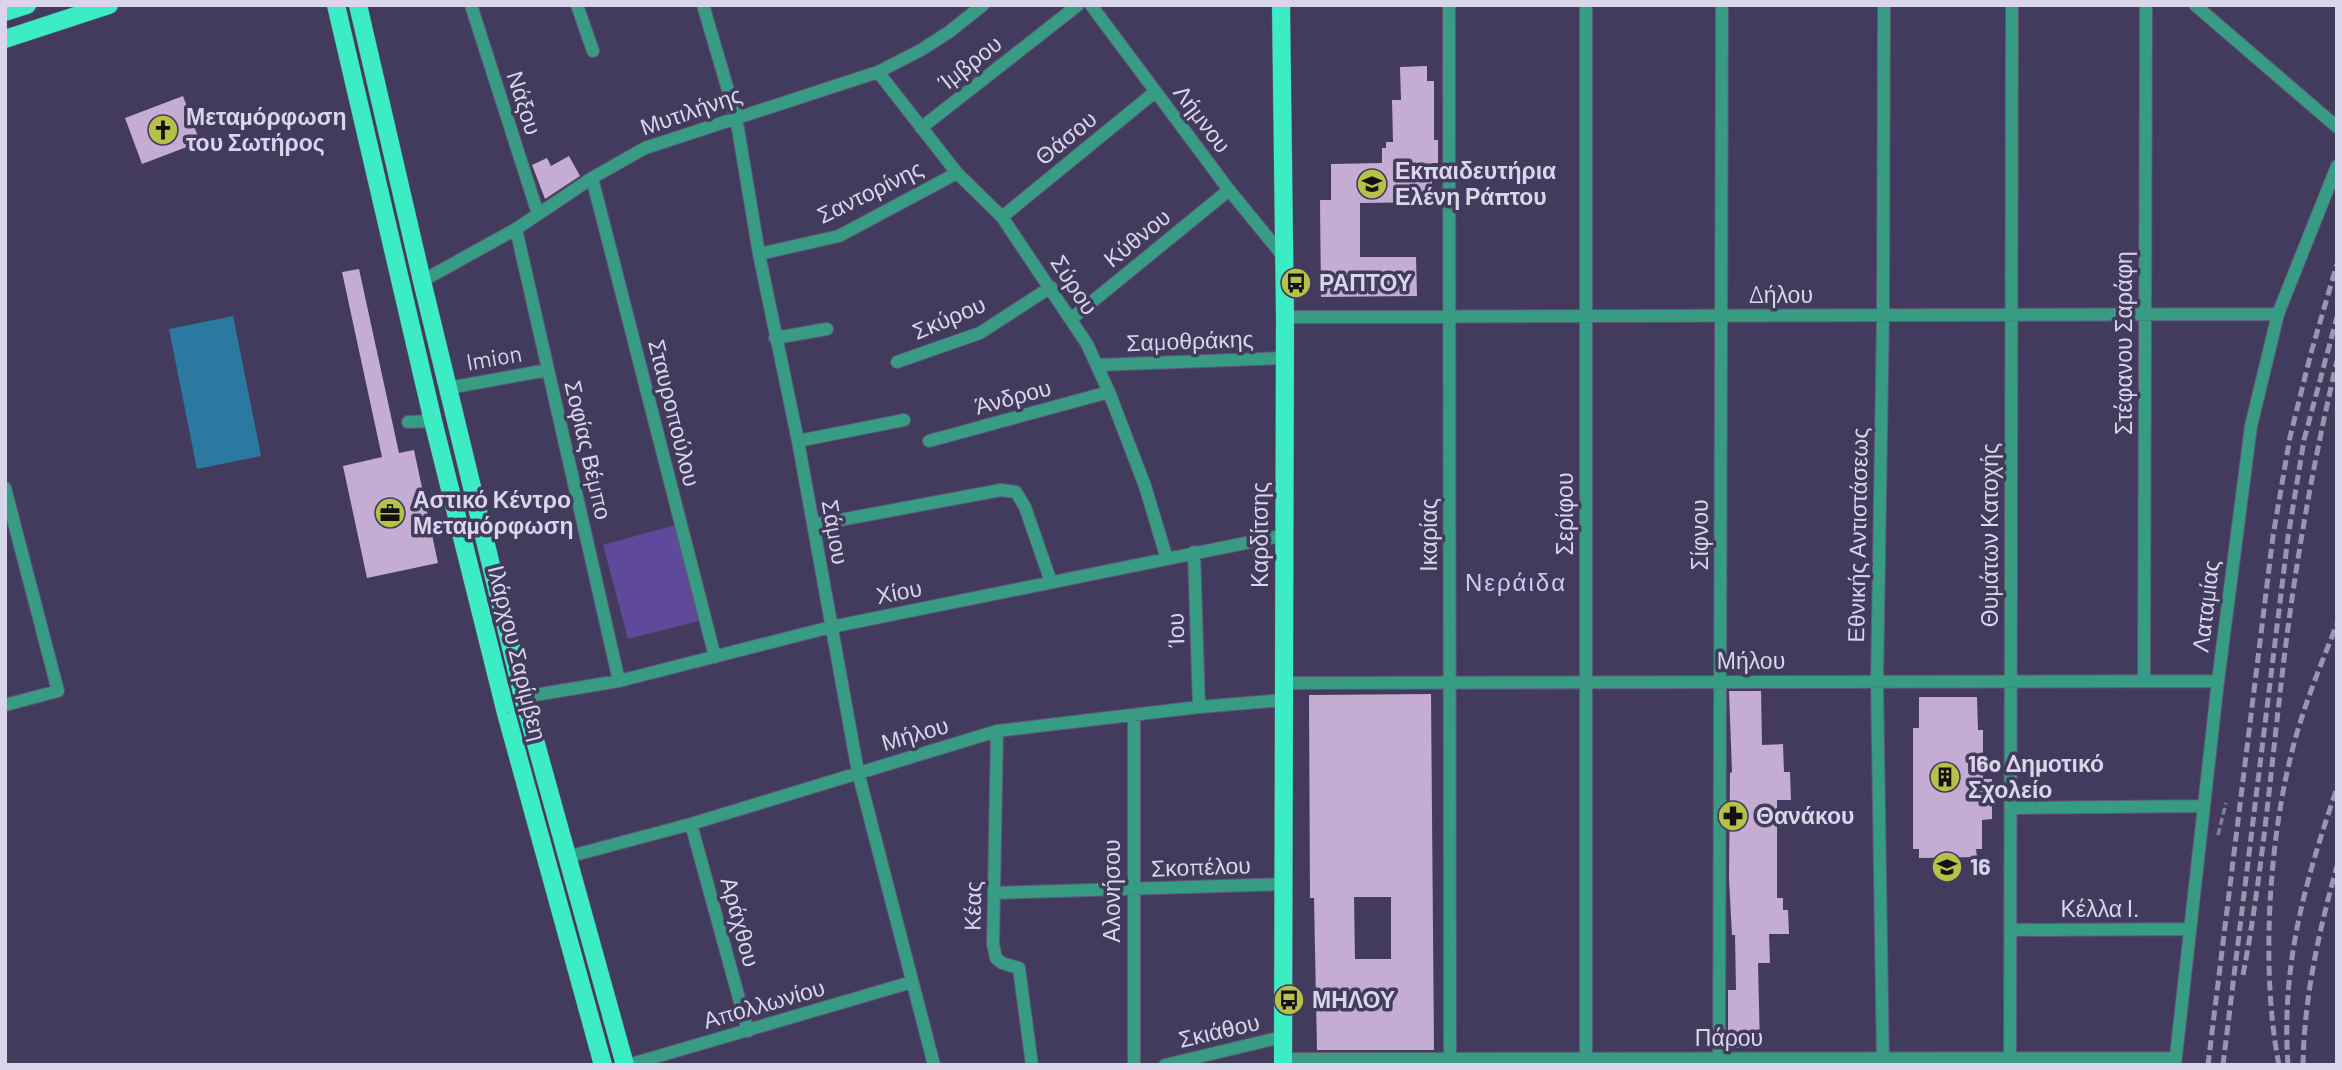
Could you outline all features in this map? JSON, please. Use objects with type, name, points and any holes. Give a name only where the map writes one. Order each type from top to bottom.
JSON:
[{"type":"main road","points":[[5,12],[27,5]]},
{"type":"main road","points":[[5,39],[109,5]]},
{"type":"main road","name":"Ιλάρχου Σαρίμβεη","points":[[336,5],[433,421],[506,713],[603,1065]]},
{"type":"main road","name":"Ιλάρχου Σαρίμβεη","points":[[358,5],[523,697],[627,1065]]},
{"type":"main road","name":"Καρδίτσης","points":[[1281,5],[1285,535],[1283,1062]]},
{"type":"street","name":"Νάξου","points":[[471,5],[538,214]]},
{"type":"street","points":[[577,5],[593,51]]},
{"type":"street","name":"Σάμου","points":[[703,5],[736,117],[759,254],[798,441],[858,772],[934,1065]]},
{"type":"street","name":"Μυτιλήνης","points":[[422,281],[516,229],[592,178],[645,148],[878,72],[921,50],[983,5]]},
{"type":"street","name":"Ίμβρου","points":[[921,128],[1078,5]]},
{"type":"street","name":"Λήμνου","points":[[1091,5],[1229,190],[1283,256]]},
{"type":"street","name":"Ικαρίας","points":[[1449,5],[1450,1062]]},
{"type":"street","name":"Σερίφου","points":[[1586,5],[1586,1062]]},
{"type":"street","name":"Σίφνου","points":[[1719,1062],[1722,5]]},
{"type":"street","name":"Εθνικής Αντιστάσεως","points":[[1883,1062],[1877,682],[1883,315],[1884,5]]},
{"type":"street","name":"Θυμάτων Κατοχής","points":[[2010,1061],[2012,5]]},
{"type":"street","name":"Στέφανου Σαράφη","points":[[2144,681],[2146,5]]},
{"type":"street","points":[[2195,5],[2337,127]]},
{"type":"street","name":"Σύρου","points":[[878,72],[957,173],[1002,217],[1071,319],[1109,392],[1145,486],[1167,559]]},
{"type":"street","name":"Θάσου","points":[[1002,217],[1155,92]]},
{"type":"street","name":"Λαταμίας","points":[[2175,1061],[2218,681],[2251,426],[2278,314],[2337,166]]},
{"type":"street","name":"Σαντορίνης","points":[[759,254],[839,236],[957,173]]},
{"type":"street","name":"Σταυροπούλου","points":[[592,178],[715,657]]},
{"type":"street","name":"Κύθνου","points":[[1071,319],[1229,190]]},
{"type":"street","name":"Σοφίας Βέμπο","points":[[516,229],[619,681]]},
{"type":"street","name":"Σκύρου","points":[[897,362],[979,333],[1051,287]]},
{"type":"street","name":"Δήλου","points":[[1284,317],[2278,314]]},
{"type":"street","points":[[775,338],[827,329]]},
{"type":"street","name":"Σαμοθράκης","points":[[1097,365],[1284,358]]},
{"type":"street","name":"Imion","points":[[448,388],[548,370]]},
{"type":"street","name":"Άνδρου","points":[[929,441],[1109,392]]},
{"type":"street","points":[[798,441],[904,420]]},
{"type":"street","points":[[408,422],[433,421]]},
{"type":"street","points":[[5,488],[58,691],[5,705]]},
{"type":"street","points":[[813,525],[1001,490],[1016,492],[1025,507],[1051,582]]},
{"type":"street","name":"Χίου","points":[[523,697],[619,681],[831,627],[1285,535]]},
{"type":"street","name":"Ίου","points":[[1194,552],[1199,707]]},
{"type":"street","name":"Μήλου","points":[[567,857],[691,824],[997,731],[1134,716],[1285,692],[1450,683],[2218,681]]},
{"type":"street","name":"Αλονήσου","points":[[1134,716],[1135,1065]]},
{"type":"street","name":"Κέας","points":[[997,731],[993,944],[996,958],[1018,968],[1032,1065]]},
{"type":"street","points":[[2011,808],[2204,806]]},
{"type":"street","name":"Αράχθου","points":[[691,824],[748,1031]]},
{"type":"street","name":"Σκοπέλου","points":[[993,893],[1284,884]]},
{"type":"street","name":"Κέλλα Ι.","points":[[2011,930],[2190,929]]},
{"type":"street","name":"Απολλωνίου","points":[[627,1065],[912,982]]},
{"type":"street","name":"Σκιάθου","points":[[1165,1065],[1282,1037]]},
{"type":"street","name":"Πάρου","points":[[1283,1062],[2175,1061]]},
{"type":"shaded area","points":[[675,525],[699,621],[628,639],[603,545]]},
{"type":"water","points":[[233,316],[261,456],[197,469],[169,329]]},
{"type":"building","points":[[1427,66],[1427,81],[1434,81],[1434,140],[1438,140],[1438,163],[1432,163],[1432,202],[1360,203],[1360,257],[1416,257],[1417,296],[1321,297],[1320,200],[1331,200],[1331,164],[1382,163],[1382,148],[1386,148],[1386,142],[1393,142],[1392,100],[1401,100],[1400,67]]},
{"type":"building","name":"Μεταμόρφωση του Σωτήρος","points":[[183,96],[200,142],[142,164],[125,118]]},
{"type":"building","points":[[569,156],[580,176],[545,199],[532,165],[547,158],[551,166]]},
{"type":"building","name":"Αστικό Κέντρο Μεταμόρφωση","points":[[359,269],[399,453],[414,450],[438,563],[367,578],[343,466],[382,457],[342,272]]},
{"type":"building","points":[[1729,691],[1761,691],[1762,745],[1783,744],[1784,772],[1790,772],[1791,800],[1777,800],[1777,898],[1783,898],[1783,910],[1788,910],[1789,934],[1769,934],[1770,963],[1758,963],[1760,1047],[1728,1048],[1728,990],[1736,990],[1735,935],[1732,935],[1729,879],[1732,772]]},
{"type":"building","points":[[1431,694],[1434,1050],[1317,1050],[1314,898],[1310,898],[1309,695]],"holes":[[[1354,897],[1391,897],[1391,959],[1355,959]]]},
{"type":"building","name":"16o Δημοτικό Σχολείο","points":[[1919,697],[1977,697],[1978,730],[1983,730],[1983,779],[1992,779],[1992,819],[1982,820],[1982,849],[1976,849],[1977,857],[1919,858],[1919,849],[1913,849],[1913,728],[1919,728]]},
{"type":"railway","points":[[2208,1065],[2273,536],[2290,437],[2337,264]]},
{"type":"railway","points":[[2223,1065],[2288,537],[2304,440],[2337,317]]},
{"type":"railway","points":[[2243,975],[2262,851],[2296,572],[2314,466],[2337,361]]},
{"type":"railway","points":[[2279,1065],[2273,1028],[2269,945],[2270,902],[2279,817],[2299,725],[2337,624]]},
{"type":"railway","points":[[2288,1065],[2288,992],[2298,924],[2315,857],[2337,788]]},
{"type":"railway","points":[[2303,1065],[2306,1014],[2314,964],[2337,866]]},
{"type":"place","name":"Μεταμόρφωση του Σωτήρος","points":[[163,130]]},
{"type":"place","name":"Εκπαιδευτήρια Ελένη Ράπτου","points":[[1372,184]]},
{"type":"place","name":"ΡΑΠΤΟΥ","points":[[1296,283]]},
{"type":"place","name":"Αστικό Κέντρο Μεταμόρφωση","points":[[390,513]]},
{"type":"place","name":"16o Δημοτικό Σχολείο","points":[[1945,777]]},
{"type":"place","name":"Θανάκου","points":[[1733,816]]},
{"type":"place","name":"16","points":[[1947,867]]},
{"type":"place","name":"ΜΗΛΟΥ","points":[[1289,1000]]},
{"type":"district","name":"Νεράιδα","points":[[1516,583]]}]
